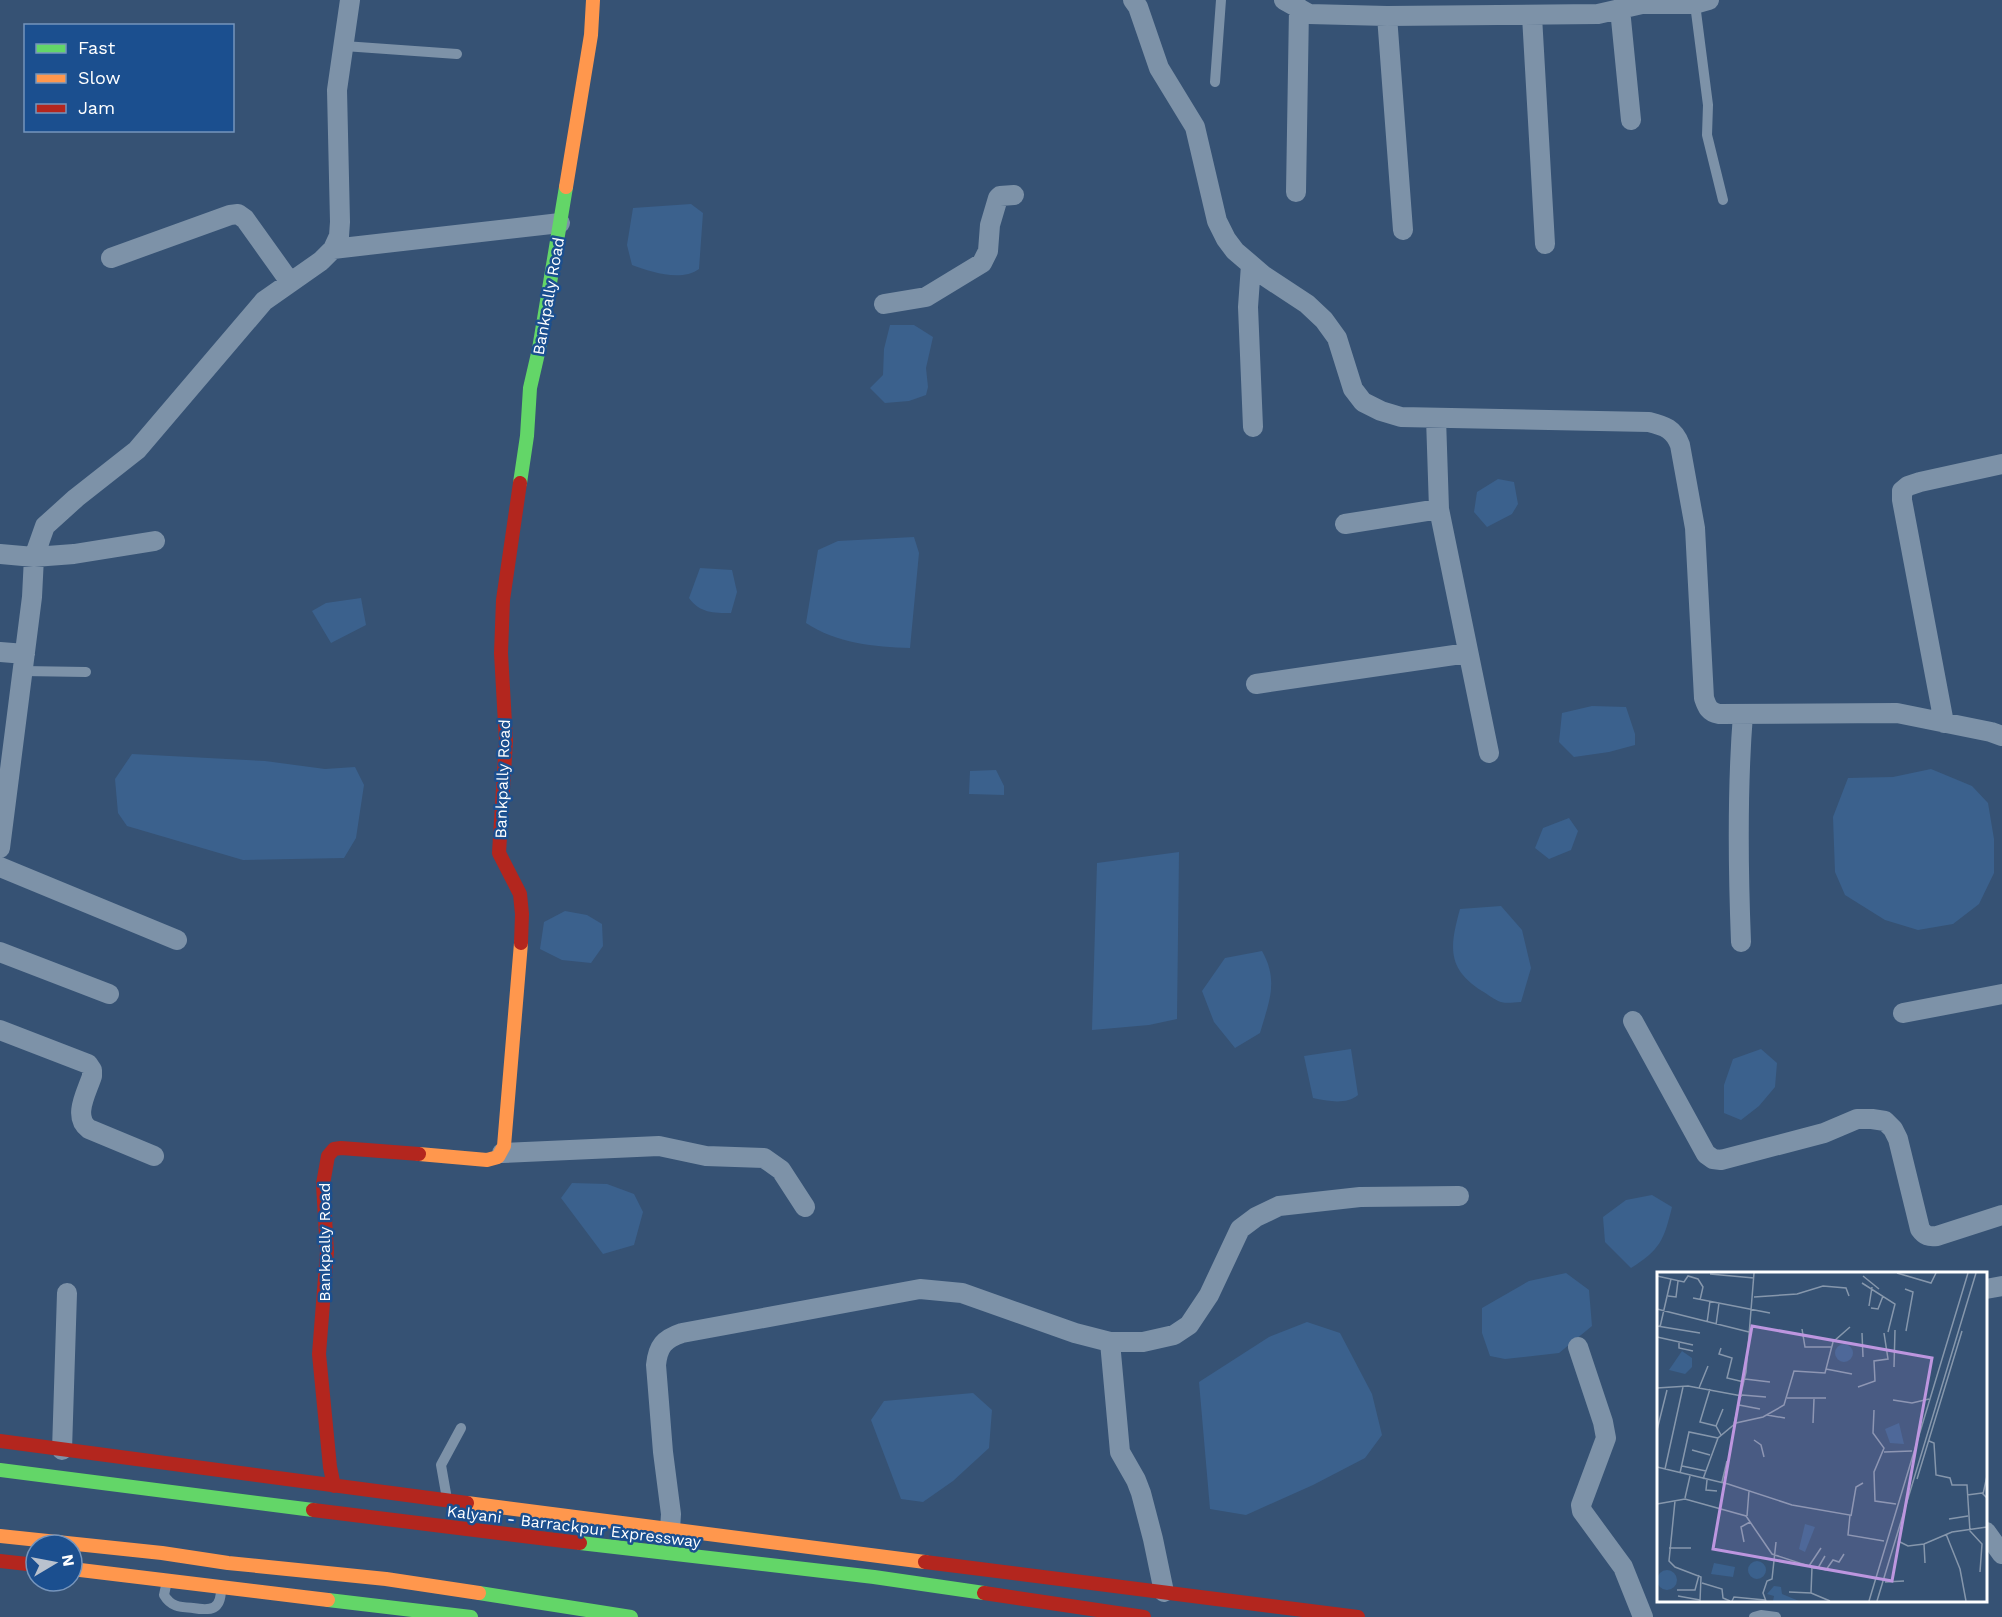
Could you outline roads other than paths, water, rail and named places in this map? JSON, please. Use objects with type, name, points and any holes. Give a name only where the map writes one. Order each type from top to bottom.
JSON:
[{"type":"main road","name":"Bankpally Road","points":[[334,1486],[319,1354],[327,1252],[323,1184],[328,1156],[334,1149],[341,1148],[487,1160],[498,1157],[504,1146],[522,934],[519,889],[502,863],[499,853],[506,741],[501,627],[503,600],[527,436],[530,388],[540,349],[591,35],[593,0]]},
{"type":"main road","points":[[0,1441],[1358,1617]]},
{"type":"main road","name":"Kalyani - Barrackpur Expressway","points":[[0,1470],[470,1530],[874,1577],[1144,1617]]},
{"type":"main road","points":[[0,1536],[386,1579],[632,1617]]},
{"type":"main road","points":[[0,1561],[24,1564]]},
{"type":"main road","points":[[84,1570],[221,1586],[357,1610],[471,1617]]},
{"type":"street","points":[[0,848],[5,765],[24,663],[34,557],[45,526],[76,498],[137,450],[264,301],[321,261],[333,249],[339,236],[340,222],[337,90],[350,0]]},
{"type":"street","points":[[1133,0],[1138,6],[1159,68],[1195,127],[1217,221],[1235,252],[1307,304],[1324,321],[1337,338],[1353,389],[1363,402],[1401,417],[1649,422],[1667,426],[1676,435],[1680,445],[1695,528],[1704,698],[1707,707],[1712,712],[1719,714],[1897,713],[2002,736]]},
{"type":"street","points":[[1292,4],[1309,14],[1503,8],[1532,16],[1598,14],[1642,4],[1702,2]]},
{"type":"street","points":[[1292,4],[1296,192]]},
{"type":"street","points":[[1620,9],[1631,120]]},
{"type":"street","points":[[1381,10],[1403,230]]},
{"type":"street","points":[[1532,16],[1545,244]]},
{"type":"street","points":[[884,304],[926,297],[982,263],[988,251],[990,225],[998,198],[1014,195]]},
{"type":"street","points":[[111,258],[238,214],[245,219],[290,282]]},
{"type":"street","points":[[333,249],[560,223]]},
{"type":"street","points":[[1251,265],[1248,299],[1253,427]]},
{"type":"street","points":[[1436,418],[1439,509],[1467,653],[1490,753]]},
{"type":"street","points":[[1944,723],[1902,491],[1920,482],[2002,464]]},
{"type":"street","points":[[1345,524],[1439,509]]},
{"type":"street","points":[[0,554],[34,557],[74,554],[154,541]]},
{"type":"street","points":[[0,652],[24,663]]},
{"type":"street","points":[[1256,684],[1467,653]]},
{"type":"street","points":[[1741,942],[1738,771],[1743,714]]},
{"type":"street","points":[[0,867],[177,940]]},
{"type":"street","points":[[0,952],[109,994]]},
{"type":"street","points":[[1903,1013],[2002,994]]},
{"type":"street","points":[[1633,1021],[1706,1154],[1713,1159],[1721,1160],[1824,1133],[1857,1119],[1885,1121],[1893,1129],[1898,1139],[1920,1230],[1924,1234],[1937,1236],[2002,1215]]},
{"type":"street","points":[[0,1030],[88,1064],[92,1070],[92,1076],[80,1113],[83,1125],[154,1156]]},
{"type":"street","points":[[502,1153],[659,1146],[706,1156],[764,1158],[781,1170],[805,1207]]},
{"type":"street","points":[[670,1529],[671,1514],[656,1365],[658,1352],[669,1338],[682,1333],[920,1289],[962,1293],[1075,1333],[1110,1342],[1143,1342],[1174,1335],[1189,1325],[1209,1295],[1240,1229],[1256,1217],[1279,1206],[1360,1197],[1459,1196]]},
{"type":"street","points":[[1987,1289],[2002,1286]]},
{"type":"street","points":[[62,1450],[67,1293]]},
{"type":"street","points":[[1110,1342],[1120,1452],[1141,1493],[1164,1592]]},
{"type":"street","points":[[1578,1347],[1603,1422],[1606,1438],[1581,1504],[1582,1510],[1585,1518],[1623,1568],[1643,1617]]},
{"type":"street","points":[[1987,1533],[2002,1554]]},
{"type":"lane","points":[[1215,82],[1221,0]]},
{"type":"lane","points":[[1702,2],[1708,105],[1707,135],[1723,200]]},
{"type":"lane","points":[[344,46],[457,54]]},
{"type":"lane","points":[[24,663],[86,672]]},
{"type":"lane","points":[[447,1499],[441,1465],[461,1428]]},
{"type":"lane","points":[[167,1580],[164,1595],[168,1602],[176,1606],[208,1610],[221,1600],[221,1586]]},
{"type":"lane","points":[[1754,1617],[1761,1615],[1776,1617]]},
{"type":"water","points":[[691,204],[703,213],[699,269],[684,275],[666,275],[632,265],[627,245],[633,208]]},
{"type":"water","points":[[890,325],[914,325],[933,337],[926,368],[928,387],[926,395],[909,401],[885,403],[870,388],[883,375],[884,349]]},
{"type":"water","points":[[1498,479],[1514,482],[1518,504],[1512,514],[1487,527],[1474,512],[1477,492]]},
{"type":"water","points":[[914,537],[919,553],[910,648],[856,643],[830,635],[806,623],[818,550],[838,541]]},
{"type":"water","points":[[700,568],[732,570],[737,592],[731,613],[707,611],[698,607],[689,598]]},
{"type":"water","points":[[361,598],[366,625],[331,643],[312,611],[326,603]]},
{"type":"water","points":[[1592,706],[1626,707],[1635,734],[1635,745],[1609,752],[1574,757],[1559,742],[1562,713]]},
{"type":"water","points":[[132,754],[265,761],[325,769],[355,767],[364,785],[356,838],[344,858],[243,860],[127,826],[118,813],[115,779]]},
{"type":"water","points":[[1931,769],[1972,786],[1988,803],[1994,839],[1994,873],[1979,904],[1953,924],[1918,930],[1885,920],[1845,895],[1835,872],[1833,817],[1848,778],[1893,777]]},
{"type":"water","points":[[996,770],[1004,786],[1004,795],[969,794],[970,771]]},
{"type":"water","points":[[1569,818],[1578,831],[1571,850],[1549,859],[1535,848],[1543,828]]},
{"type":"water","points":[[1179,852],[1177,1019],[1149,1025],[1092,1030],[1097,863]]},
{"type":"water","points":[[1501,906],[1522,930],[1531,968],[1521,1002],[1500,1002],[1482,991],[1462,974],[1454,955],[1454,934],[1460,909]]},
{"type":"water","points":[[565,911],[587,915],[602,924],[603,946],[591,963],[562,960],[540,949],[544,922]]},
{"type":"water","points":[[1262,951],[1270,972],[1271,992],[1260,1033],[1235,1048],[1214,1022],[1202,991],[1225,958]]},
{"type":"water","points":[[1351,1049],[1358,1095],[1342,1101],[1313,1098],[1304,1056]]},
{"type":"water","points":[[1761,1049],[1777,1063],[1775,1087],[1759,1106],[1741,1120],[1724,1113],[1724,1085],[1733,1059]]},
{"type":"water","points":[[572,1183],[607,1184],[634,1194],[643,1212],[634,1245],[603,1254],[561,1198]]},
{"type":"water","points":[[1652,1195],[1672,1207],[1669,1218],[1663,1236],[1655,1249],[1631,1268],[1605,1242],[1603,1217],[1626,1200]]},
{"type":"water","points":[[1566,1273],[1589,1290],[1592,1326],[1559,1353],[1505,1359],[1490,1356],[1482,1333],[1482,1308],[1529,1281]]},
{"type":"water","points":[[1307,1322],[1340,1333],[1372,1394],[1382,1435],[1365,1458],[1313,1485],[1246,1515],[1210,1509],[1199,1382],[1269,1337]]},
{"type":"water","points":[[973,1393],[992,1410],[989,1448],[953,1481],[923,1502],[901,1499],[871,1420],[884,1401]]}]
